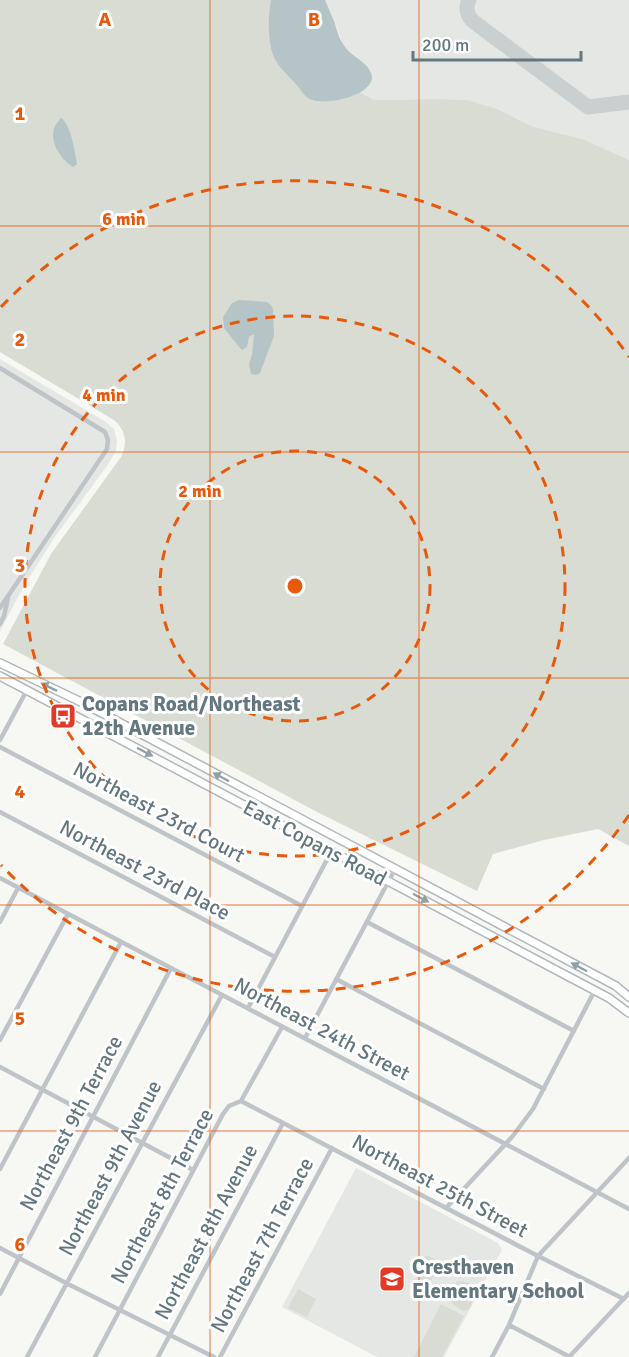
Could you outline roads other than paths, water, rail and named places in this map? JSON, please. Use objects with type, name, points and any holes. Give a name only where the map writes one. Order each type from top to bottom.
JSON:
[{"type":"main road","name":"East Copans Road","points":[[0,663],[81,702],[616,986],[629,997]]},
{"type":"main road","name":"East Copans Road","points":[[0,676],[595,990],[629,1013]]},
{"type":"street","points":[[0,368],[105,432],[108,440],[107,448],[0,608]]},
{"type":"street","points":[[0,624],[8,598]]},
{"type":"street","points":[[0,740],[27,690]]},
{"type":"street","name":"Northeast 23rd Court","points":[[0,747],[302,906]]},
{"type":"street","name":"Northeast 23rd Place","points":[[0,812],[275,957]]},
{"type":"street","points":[[248,1008],[332,852]]},
{"type":"street","points":[[304,1038],[395,869]]},
{"type":"street","name":"Northeast 24th Street","points":[[0,878],[629,1209]]},
{"type":"street","points":[[0,922],[18,888]]},
{"type":"street","points":[[0,1040],[68,914]]},
{"type":"street","points":[[367,922],[574,1031]]},
{"type":"street","points":[[0,1169],[121,942]]},
{"type":"street","name":"Northeast 9th Terrace","points":[[0,1293],[171,968]]},
{"type":"street","points":[[336,979],[544,1089]]},
{"type":"street","points":[[446,1208],[506,1144],[533,1109],[595,990]]},
{"type":"street","name":"Northeast 9th Avenue","points":[[27,1357],[222,995]]},
{"type":"street","name":"Northeast 8th Terrace","points":[[95,1357],[224,1114],[230,1106],[241,1101],[282,1027]]},
{"type":"street","points":[[0,1067],[193,1170]]},
{"type":"street","name":"Northeast 25th Street","points":[[241,1101],[624,1299]]},
{"type":"street","name":"Northeast 8th Avenue","points":[[158,1357],[283,1123]]},
{"type":"street","name":"Northeast 7th Terrace","points":[[220,1357],[332,1149]]},
{"type":"street","points":[[492,1357],[509,1325],[538,1256],[629,1158]]},
{"type":"street","points":[[0,1248],[214,1357]]},
{"type":"street","points":[[509,1325],[569,1357],[629,1293]]},
{"type":"place","name":"Copans Road/Northeast 12th Avenue","points":[[63,716]]},
{"type":"place","name":"Cresthaven Elementary School","points":[[392,1279]]}]
